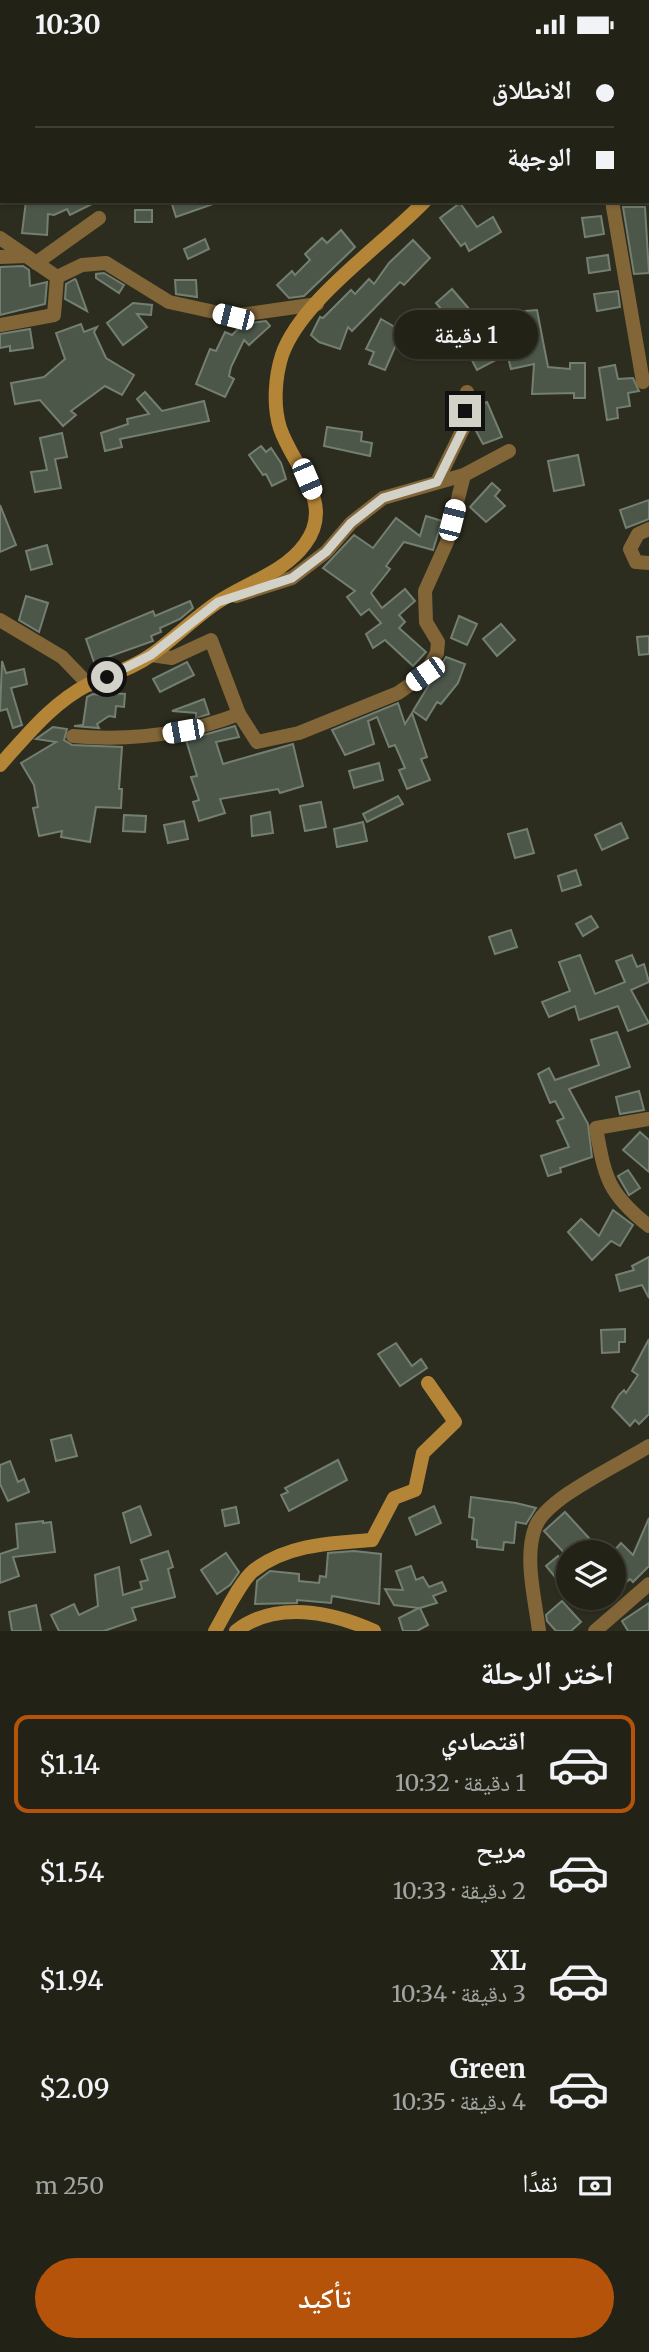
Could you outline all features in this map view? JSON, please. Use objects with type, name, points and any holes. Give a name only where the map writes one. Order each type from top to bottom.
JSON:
[{"type":"main road","points":[[0,765],[50,709],[89,685],[151,655],[218,602],[288,563],[306,544],[315,524],[317,502],[280,429],[275,408],[282,355],[300,324],[317,304],[423,203]]},
{"type":"main road","points":[[215,1631],[252,1572],[291,1552],[315,1544],[372,1540],[394,1498],[415,1490],[423,1453],[455,1422],[428,1384]]},
{"type":"main road","points":[[236,1631],[247,1623],[286,1611],[341,1616],[374,1631]]},
{"type":"street","points":[[612,203],[643,382]]},
{"type":"street","points":[[0,257],[31,259],[99,218]]},
{"type":"street","points":[[0,238],[57,278]]},
{"type":"street","points":[[57,278],[82,265],[106,263],[169,302],[233,317],[317,304]]},
{"type":"street","points":[[0,325],[54,315],[57,278]]},
{"type":"street","points":[[437,482],[463,429],[467,392]]},
{"type":"street","points":[[218,602],[292,578],[326,552],[351,523],[383,498],[464,475],[509,451]]},
{"type":"street","points":[[151,655],[172,658],[211,640],[239,714],[257,742],[299,733],[398,693],[425,674],[437,653],[438,642],[426,621],[425,591],[447,543],[464,475]]},
{"type":"street","points":[[649,529],[638,534],[629,549],[636,562],[649,563]]},
{"type":"street","points":[[0,620],[62,657],[89,685]]},
{"type":"street","points":[[72,736],[117,739],[158,735],[208,726],[239,714]]},
{"type":"street","points":[[649,1119],[596,1128],[605,1177],[627,1209],[649,1226]]},
{"type":"street","points":[[539,1631],[531,1559],[535,1527],[549,1507],[649,1446]]},
{"type":"street","points":[[595,1631],[649,1584]]},
{"type":"building","points":[[26,203],[94,203],[70,215],[67,209],[54,215],[48,214],[47,235],[22,233]]},
{"type":"building","points":[[172,203],[216,203],[176,217]]},
{"type":"building","points":[[460,203],[477,227],[493,217],[501,232],[469,251],[465,243],[461,246],[440,218]]},
{"type":"building","points":[[623,207],[645,207],[649,273],[634,274]]},
{"type":"building","points":[[135,210],[152,210],[152,222],[135,222]]},
{"type":"building","points":[[601,216],[604,234],[585,237],[582,218]]},
{"type":"building","points":[[341,230],[355,247],[304,296],[289,298],[277,285],[292,271],[295,275],[310,260],[305,254],[322,238],[327,243]]},
{"type":"building","points":[[205,239],[209,249],[188,259],[184,249]]},
{"type":"building","points":[[413,240],[430,258],[404,285],[400,282],[352,331],[348,327],[340,349],[319,342],[311,335],[320,317],[323,318],[351,290],[355,294],[369,279],[374,284],[389,263]]},
{"type":"building","points":[[608,255],[610,270],[589,273],[587,258]]},
{"type":"building","points":[[23,266],[29,270],[30,286],[47,282],[45,304],[0,315],[0,267]]},
{"type":"building","points":[[104,273],[124,285],[119,293],[96,278],[96,274]]},
{"type":"building","points":[[75,279],[87,311],[65,299],[66,284]]},
{"type":"building","points":[[175,280],[196,280],[197,297],[176,294]]},
{"type":"building","points":[[452,289],[470,310],[454,324],[436,303]]},
{"type":"building","points":[[618,291],[620,307],[597,311],[594,294]]},
{"type":"building","points":[[133,303],[152,305],[151,315],[137,314],[147,327],[123,345],[107,323]]},
{"type":"building","points":[[537,310],[548,367],[570,369],[570,363],[585,363],[585,398],[574,398],[574,393],[532,394],[534,364],[511,369],[507,354],[477,370],[466,349],[502,329],[508,344],[529,340],[527,322],[514,323],[513,312]]},
{"type":"building","points":[[381,319],[407,334],[399,348],[395,347],[385,370],[369,364],[374,352],[366,349]]},
{"type":"building","points":[[266,321],[270,326],[249,345],[244,340],[231,367],[229,376],[234,379],[225,397],[196,384],[210,349],[216,351],[225,332],[232,335],[243,324]]},
{"type":"building","points":[[81,324],[84,332],[97,327],[94,332],[106,358],[134,375],[122,395],[105,386],[71,411],[76,415],[63,426],[40,400],[15,404],[11,383],[44,377],[65,359],[56,333]]},
{"type":"building","points":[[30,329],[33,348],[10,351],[10,346],[0,348],[0,334]]},
{"type":"building","points":[[615,365],[618,379],[633,378],[639,391],[628,393],[630,406],[617,408],[618,418],[607,420],[599,368]]},
{"type":"building","points":[[145,392],[162,411],[204,401],[209,421],[120,439],[122,447],[105,451],[101,433],[128,424],[127,419],[149,414],[137,399]]},
{"type":"building","points":[[487,402],[502,437],[483,444],[473,425],[474,418],[479,415],[475,407]]},
{"type":"building","points":[[327,427],[362,432],[361,441],[372,443],[370,456],[324,446]]},
{"type":"building","points":[[62,433],[67,457],[55,459],[61,488],[35,492],[31,472],[47,470],[40,438]]},
{"type":"building","points":[[261,446],[266,452],[271,448],[281,463],[286,479],[272,486],[266,474],[263,475],[249,455]]},
{"type":"building","points":[[578,455],[584,485],[554,491],[548,461]]},
{"type":"building","points":[[492,483],[500,490],[495,496],[505,506],[486,522],[470,507]]},
{"type":"building","points":[[649,500],[649,519],[626,528],[620,510]]},
{"type":"building","points":[[0,505],[16,545],[0,552]]},
{"type":"building","points":[[426,516],[442,521],[433,550],[404,542],[386,566],[390,569],[371,593],[382,608],[405,589],[415,601],[399,615],[405,622],[399,628],[426,652],[413,666],[385,640],[373,648],[366,634],[381,623],[369,609],[361,615],[347,597],[355,591],[323,568],[354,535],[373,548],[396,518],[420,536]]},
{"type":"building","points":[[47,545],[52,564],[31,570],[26,551]]},
{"type":"building","points":[[26,596],[48,603],[39,632],[19,620]]},
{"type":"building","points":[[190,601],[193,608],[180,619],[160,628],[161,632],[151,636],[153,641],[94,662],[86,639],[153,611],[155,616]]},
{"type":"building","points":[[459,616],[477,624],[467,645],[451,638]]},
{"type":"building","points":[[501,624],[515,640],[497,656],[483,639]]},
{"type":"building","points":[[649,636],[649,654],[639,655],[637,637]]},
{"type":"building","points":[[446,657],[465,664],[458,683],[441,704],[437,702],[426,720],[413,711]]},
{"type":"building","points":[[2,661],[6,673],[24,669],[27,684],[11,688],[22,725],[13,728],[7,709],[0,711]]},
{"type":"building","points":[[187,662],[194,675],[160,692],[153,679]]},
{"type":"building","points":[[111,693],[125,694],[124,707],[116,706],[115,717],[109,716],[97,724],[99,728],[74,726],[83,725],[87,697],[93,694],[111,696]]},
{"type":"building","points":[[204,699],[209,714],[196,718],[196,713],[172,711]]},
{"type":"building","points":[[398,703],[405,724],[412,713],[427,757],[421,759],[430,780],[407,789],[399,770],[405,768],[395,745],[389,747],[377,717],[368,721],[374,744],[345,755],[332,730]]},
{"type":"building","points":[[235,726],[239,737],[216,742],[223,764],[293,744],[303,786],[280,793],[278,789],[220,799],[225,813],[199,821],[193,802],[199,800],[191,777],[197,776],[186,740]]},
{"type":"building","points":[[53,727],[67,729],[64,740],[72,745],[122,747],[119,789],[122,789],[121,808],[96,807],[90,842],[61,837],[62,831],[39,836],[33,808],[38,807],[34,785],[21,763],[56,742],[36,739]]},
{"type":"building","points":[[379,763],[383,780],[354,788],[349,771]]},
{"type":"building","points":[[398,796],[403,804],[367,822],[363,814]]},
{"type":"building","points":[[321,802],[326,827],[305,831],[300,806]]},
{"type":"building","points":[[270,812],[273,833],[252,836],[251,816]]},
{"type":"building","points":[[124,815],[146,816],[145,832],[123,831]]},
{"type":"building","points":[[184,821],[188,839],[168,843],[164,825]]},
{"type":"building","points":[[363,822],[367,841],[337,847],[334,829]]},
{"type":"building","points":[[621,823],[628,838],[602,850],[595,835]]},
{"type":"building","points":[[527,829],[534,853],[515,858],[508,834]]},
{"type":"building","points":[[576,870],[581,885],[562,891],[558,876]]},
{"type":"building","points":[[591,916],[598,927],[583,936],[576,924]]},
{"type":"building","points":[[511,930],[517,947],[495,954],[489,937]]},
{"type":"building","points":[[580,955],[595,994],[625,982],[616,961],[632,955],[637,967],[644,964],[649,982],[631,990],[649,1023],[628,1031],[618,1006],[579,1020],[575,1006],[549,1017],[542,1002],[570,991],[559,962]]},
{"type":"building","points":[[617,1032],[630,1067],[569,1089],[588,1124],[592,1157],[560,1168],[561,1172],[548,1176],[541,1156],[569,1147],[557,1121],[564,1118],[555,1101],[550,1103],[538,1074],[549,1068],[555,1080],[599,1065],[591,1040]]},
{"type":"building","points":[[639,1091],[644,1110],[620,1114],[616,1097]]},
{"type":"building","points":[[640,1132],[649,1140],[649,1172],[623,1150]]},
{"type":"building","points":[[628,1170],[640,1188],[629,1195],[618,1176]]},
{"type":"building","points":[[613,1210],[633,1225],[620,1246],[611,1241],[592,1260],[568,1232],[581,1219],[599,1236]]},
{"type":"building","points":[[649,1257],[649,1298],[642,1285],[620,1291],[616,1275],[634,1270],[632,1266]]},
{"type":"building","points":[[625,1329],[625,1342],[619,1342],[619,1352],[602,1353],[601,1330]]},
{"type":"building","points":[[649,1339],[649,1414],[639,1424],[635,1420],[630,1426],[612,1407],[619,1395],[624,1390],[626,1393],[638,1375],[632,1371]]},
{"type":"building","points":[[396,1343],[412,1366],[421,1359],[427,1368],[400,1386],[378,1354]]},
{"type":"building","points":[[71,1435],[77,1456],[56,1461],[51,1440]]},
{"type":"building","points":[[338,1460],[347,1480],[289,1511],[281,1495],[288,1492],[285,1488]]},
{"type":"building","points":[[10,1461],[18,1482],[24,1479],[29,1492],[8,1501],[0,1484],[0,1465]]},
{"type":"building","points":[[471,1497],[536,1508],[526,1524],[516,1522],[514,1543],[504,1542],[503,1550],[477,1547],[477,1540],[472,1539],[474,1518],[469,1517]]},
{"type":"building","points":[[140,1506],[151,1535],[131,1543],[123,1513]]},
{"type":"building","points":[[434,1506],[441,1523],[416,1535],[409,1518]]},
{"type":"building","points":[[236,1507],[239,1523],[225,1526],[222,1510]]},
{"type":"building","points":[[565,1512],[589,1538],[556,1540],[556,1544],[544,1531]]},
{"type":"building","points":[[649,1518],[649,1566],[633,1582],[630,1579],[626,1582],[626,1548],[633,1555]]},
{"type":"building","points":[[51,1522],[55,1552],[13,1557],[19,1576],[0,1583],[0,1554],[18,1548],[16,1524]]},
{"type":"building","points":[[168,1551],[173,1567],[168,1569],[175,1597],[132,1608],[136,1620],[104,1631],[59,1631],[51,1615],[74,1604],[79,1615],[98,1606],[95,1575],[119,1567],[123,1595],[142,1589],[140,1582],[148,1580],[141,1560]]},
{"type":"building","points":[[354,1551],[381,1554],[379,1604],[332,1596],[331,1603],[297,1600],[297,1603],[255,1604],[257,1581],[270,1571],[299,1574],[299,1581],[319,1583],[320,1576],[326,1577],[328,1553]]},
{"type":"building","points":[[226,1553],[239,1572],[230,1585],[217,1594],[201,1570]]},
{"type":"building","points":[[556,1558],[556,1578],[546,1566]]},
{"type":"building","points":[[411,1566],[416,1580],[423,1577],[429,1587],[442,1582],[446,1591],[433,1596],[437,1603],[420,1608],[428,1625],[417,1631],[403,1631],[399,1618],[419,1608],[394,1605],[385,1589],[403,1590],[396,1571]]},
{"type":"building","points":[[649,1603],[649,1631],[628,1631],[622,1621]]},
{"type":"building","points":[[36,1605],[41,1631],[12,1631],[9,1612]]},
{"type":"building","points":[[556,1606],[556,1610],[570,1610],[581,1622],[571,1631],[556,1631],[547,1621],[546,1615]]},
{"type":"route","points":[[107,677],[151,655],[218,602],[292,578],[326,552],[351,523],[383,498],[437,482],[463,429],[465,411]]}]
